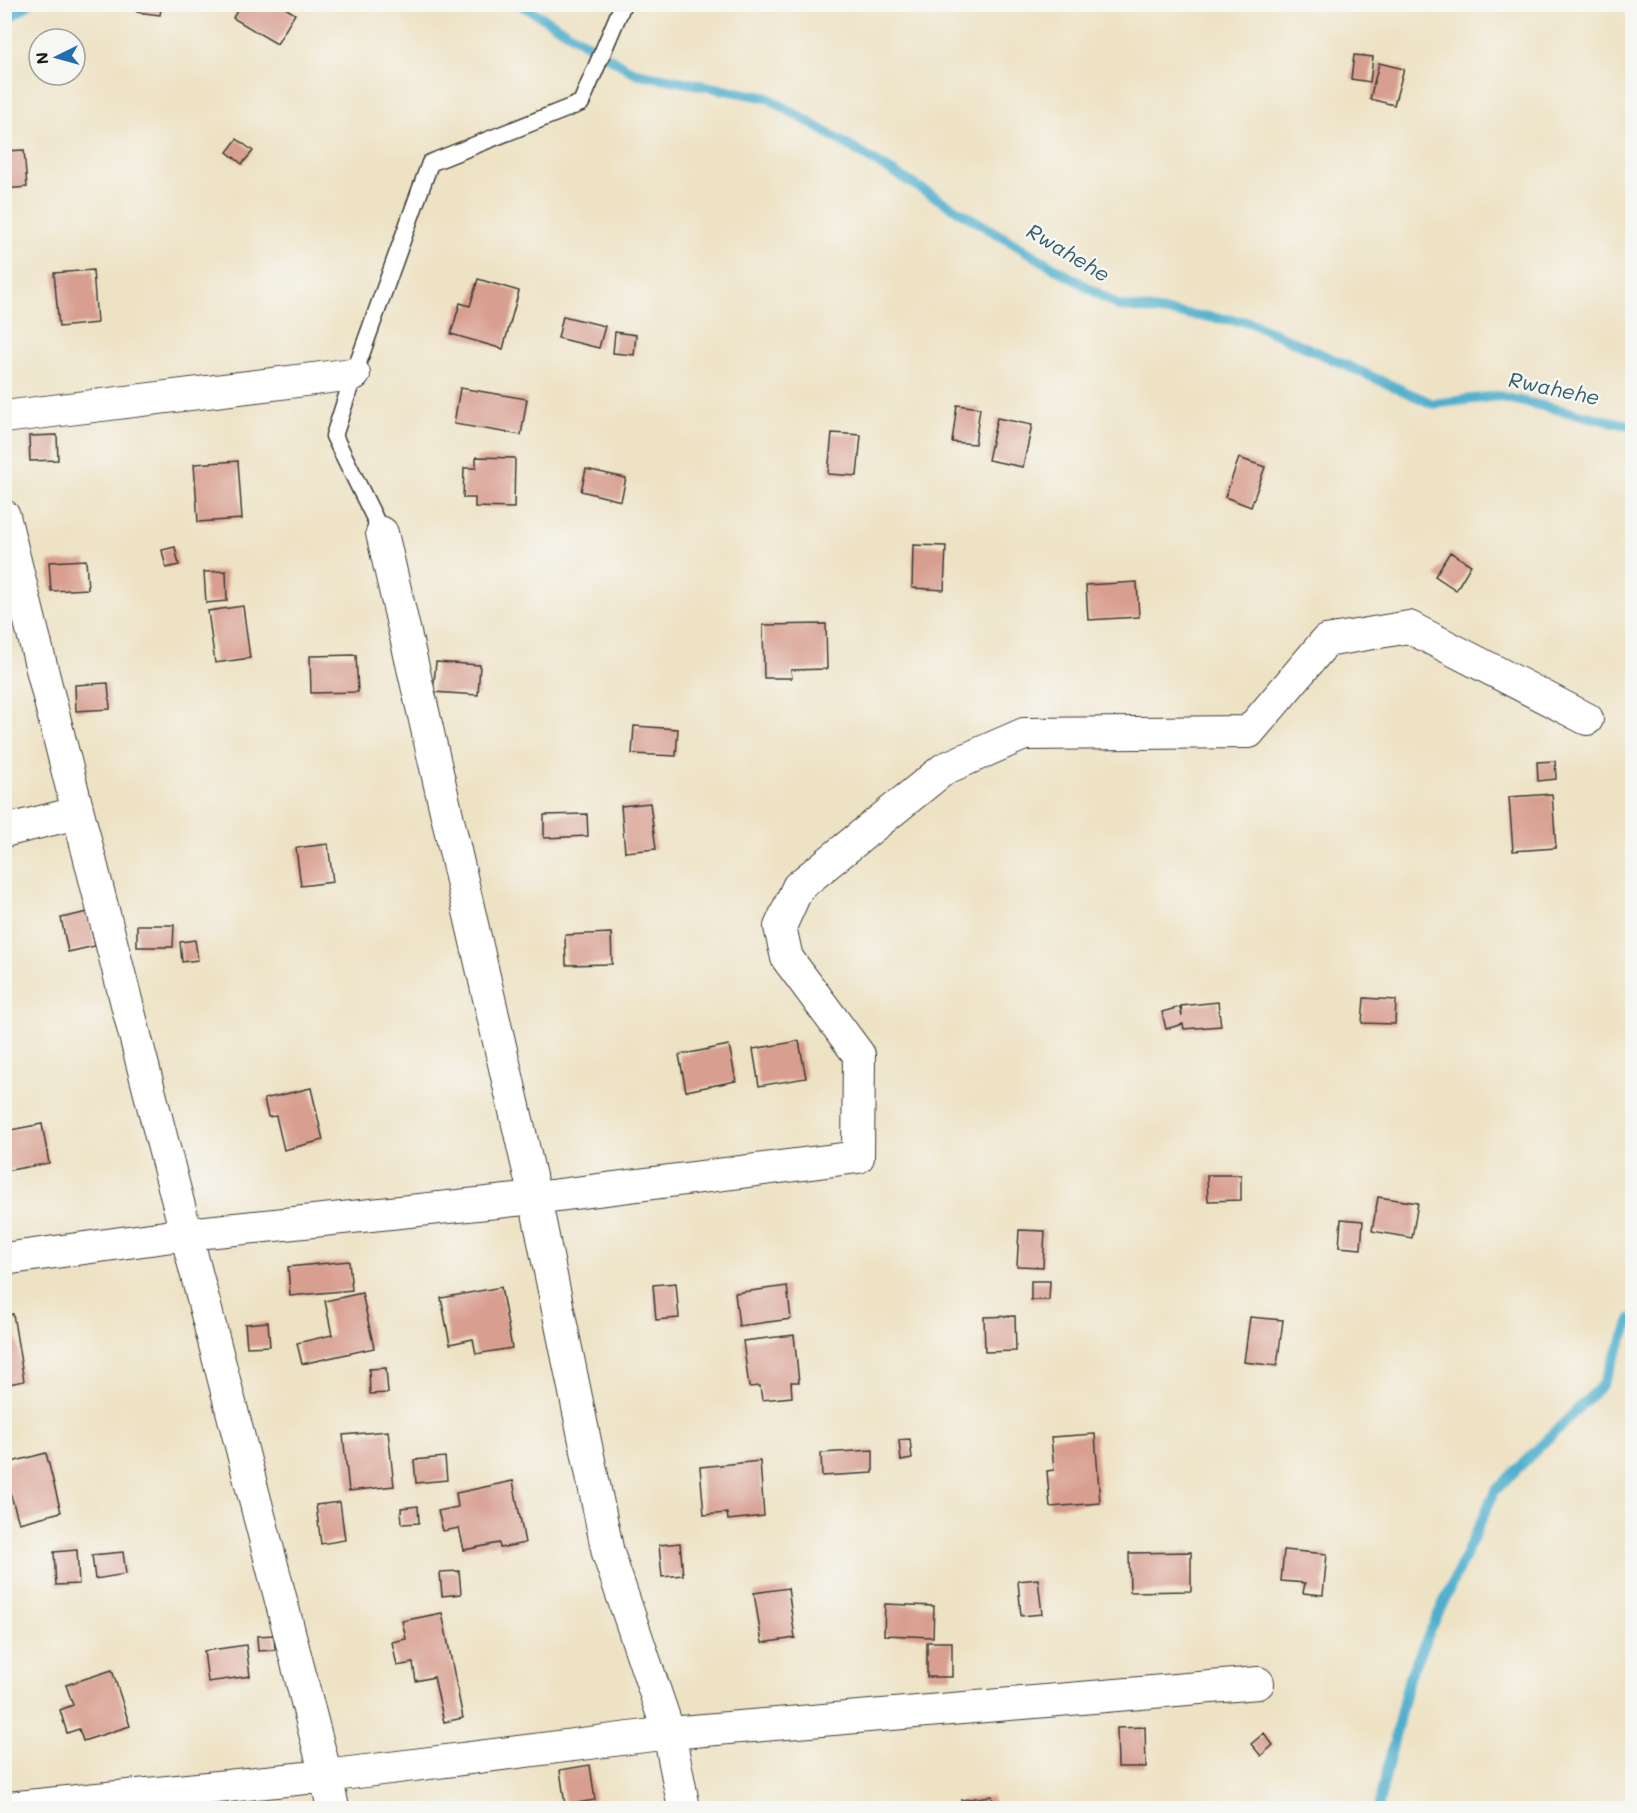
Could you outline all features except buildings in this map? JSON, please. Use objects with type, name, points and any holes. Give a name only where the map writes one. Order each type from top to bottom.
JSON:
[{"type":"street","points":[[4,417],[354,374]]},
{"type":"street","points":[[4,516],[77,813],[333,1809]]},
{"type":"street","points":[[382,533],[535,1198],[608,1553],[669,1733],[684,1809]]},
{"type":"street","points":[[4,1259],[187,1234],[535,1198],[858,1156],[859,1054],[787,958],[780,927],[798,887],[944,769],[1024,734],[1249,732],[1326,641],[1409,627],[1587,719]]},
{"type":"street","points":[[4,831],[77,813]]},
{"type":"street","points":[[8,1809],[326,1776],[669,1733],[1258,1683]]},
{"type":"lane","points":[[382,533],[334,436],[430,163],[582,103],[623,4]]},
{"type":"waterway","name":"Rwahehe","points":[[4,21],[29,4]]},
{"type":"waterway","name":"Rwahehe","points":[[520,4],[635,73],[768,98],[1119,306],[1249,322],[1433,404],[1497,396],[1632,426]]},
{"type":"waterway","points":[[1378,1808],[1409,1677],[1495,1491],[1602,1385],[1632,1318]]}]
